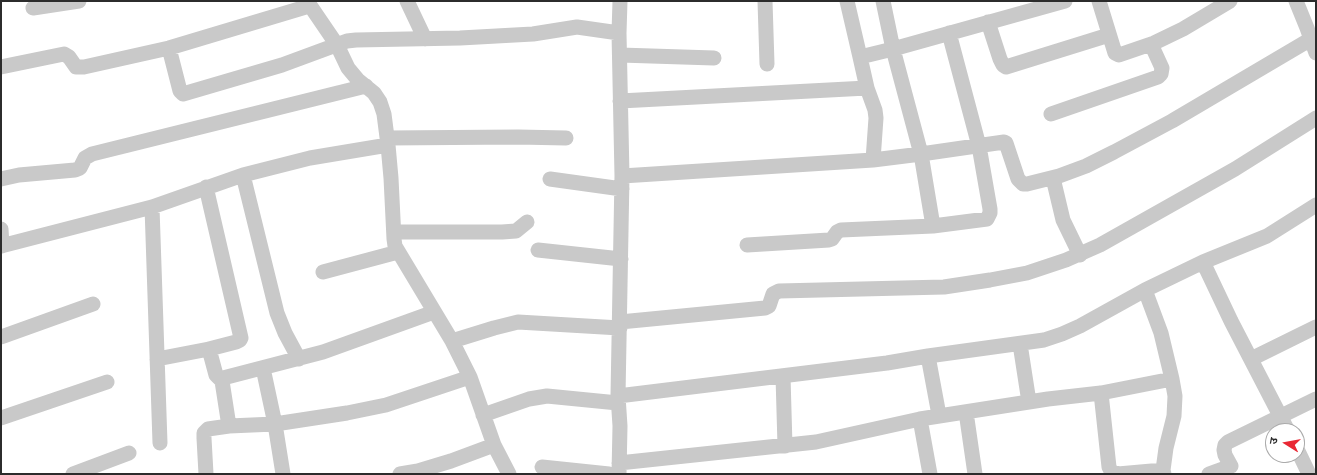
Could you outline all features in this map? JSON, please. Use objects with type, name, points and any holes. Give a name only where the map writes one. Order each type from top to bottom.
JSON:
[{"type":"street","points":[[33,8],[79,1]]},
{"type":"street","points":[[407,1],[426,39]]},
{"type":"street","points":[[620,1],[619,33],[622,182],[618,400],[619,468],[816,442],[920,418],[1102,393],[1172,379]]},
{"type":"street","points":[[765,1],[767,64]]},
{"type":"street","points":[[847,1],[867,88],[875,110],[873,160]]},
{"type":"street","points":[[883,1],[893,48],[921,154],[933,226]]},
{"type":"street","points":[[860,57],[1065,1]]},
{"type":"street","points":[[1099,1],[1115,53],[1119,55],[1151,44],[1189,26],[1230,1]]},
{"type":"street","points":[[1296,1],[1312,29],[1316,53]]},
{"type":"street","points":[[1,67],[64,54],[69,57],[76,67],[84,67],[169,48],[308,3],[337,45],[348,68],[374,93],[380,102],[384,114],[388,141],[395,246],[452,341],[470,377],[494,445],[509,474]]},
{"type":"street","points":[[988,22],[1000,59],[1006,67],[1109,35]]},
{"type":"street","points":[[169,48],[180,91],[183,94],[282,65],[337,45],[356,40],[426,39],[533,34],[577,27],[619,33]]},
{"type":"street","points":[[550,179],[622,182],[873,160],[1001,142],[1006,143],[1018,179],[1022,184],[1053,178],[1086,166],[1172,120],[1312,29]]},
{"type":"street","points":[[747,245],[829,240],[841,230],[933,226],[983,221],[987,219],[990,209],[979,146],[949,33]]},
{"type":"street","points":[[1051,114],[1158,78],[1161,74],[1162,68],[1151,44]]},
{"type":"street","points":[[620,55],[714,58]]},
{"type":"street","points":[[1,179],[19,175],[75,170],[80,168],[85,158],[92,154],[366,86]]},
{"type":"street","points":[[620,101],[867,88]]},
{"type":"street","points":[[452,341],[518,322],[620,325],[765,308],[769,306],[774,294],[780,291],[944,287],[1027,273],[1080,255],[1100,245],[1235,169],[1316,118]]},
{"type":"street","points":[[1,229],[2,246],[152,207],[243,175],[310,158],[388,141],[518,137],[566,138]]},
{"type":"street","points":[[243,175],[277,312],[285,333],[298,359]]},
{"type":"street","points":[[1053,178],[1064,220],[1080,255]]},
{"type":"street","points":[[157,359],[209,349],[236,342],[241,338],[206,187]]},
{"type":"street","points":[[483,415],[530,399],[546,396],[618,400],[1044,340],[1062,334],[1109,311],[1145,290],[1203,262],[1267,236],[1316,205]]},
{"type":"street","points":[[152,207],[160,444]]},
{"type":"street","points":[[394,232],[516,231],[527,222]]},
{"type":"street","points":[[538,250],[621,259]]},
{"type":"street","points":[[323,272],[398,252]]},
{"type":"street","points":[[1203,262],[1230,321],[1251,358],[1283,423]]},
{"type":"street","points":[[1102,393],[1109,467],[1111,471],[1118,474],[1163,472],[1166,448],[1174,416],[1175,396],[1161,332],[1145,290]]},
{"type":"street","points":[[1,338],[93,304]]},
{"type":"street","points":[[222,381],[223,378],[226,377],[323,352],[375,335],[434,312]]},
{"type":"street","points":[[1251,358],[1316,327]]},
{"type":"street","points":[[1020,344],[1029,402]]},
{"type":"street","points":[[209,349],[216,375],[222,381],[229,426]]},
{"type":"street","points":[[928,356],[939,415]]},
{"type":"street","points":[[264,368],[283,474]]},
{"type":"street","points":[[783,376],[785,446]]},
{"type":"street","points":[[206,474],[204,433],[208,429],[229,426],[275,424],[346,413],[386,405],[470,377]]},
{"type":"street","points":[[1,418],[107,382]]},
{"type":"street","points":[[1209,474],[1234,470],[1225,455],[1225,445],[1316,399]]},
{"type":"street","points":[[966,412],[975,474]]},
{"type":"street","points":[[920,418],[930,474]]},
{"type":"street","points":[[400,474],[418,471],[451,461],[494,445]]},
{"type":"street","points":[[73,474],[130,453]]},
{"type":"street","points":[[1304,463],[1309,474]]},
{"type":"street","points":[[542,467],[609,474]]}]
